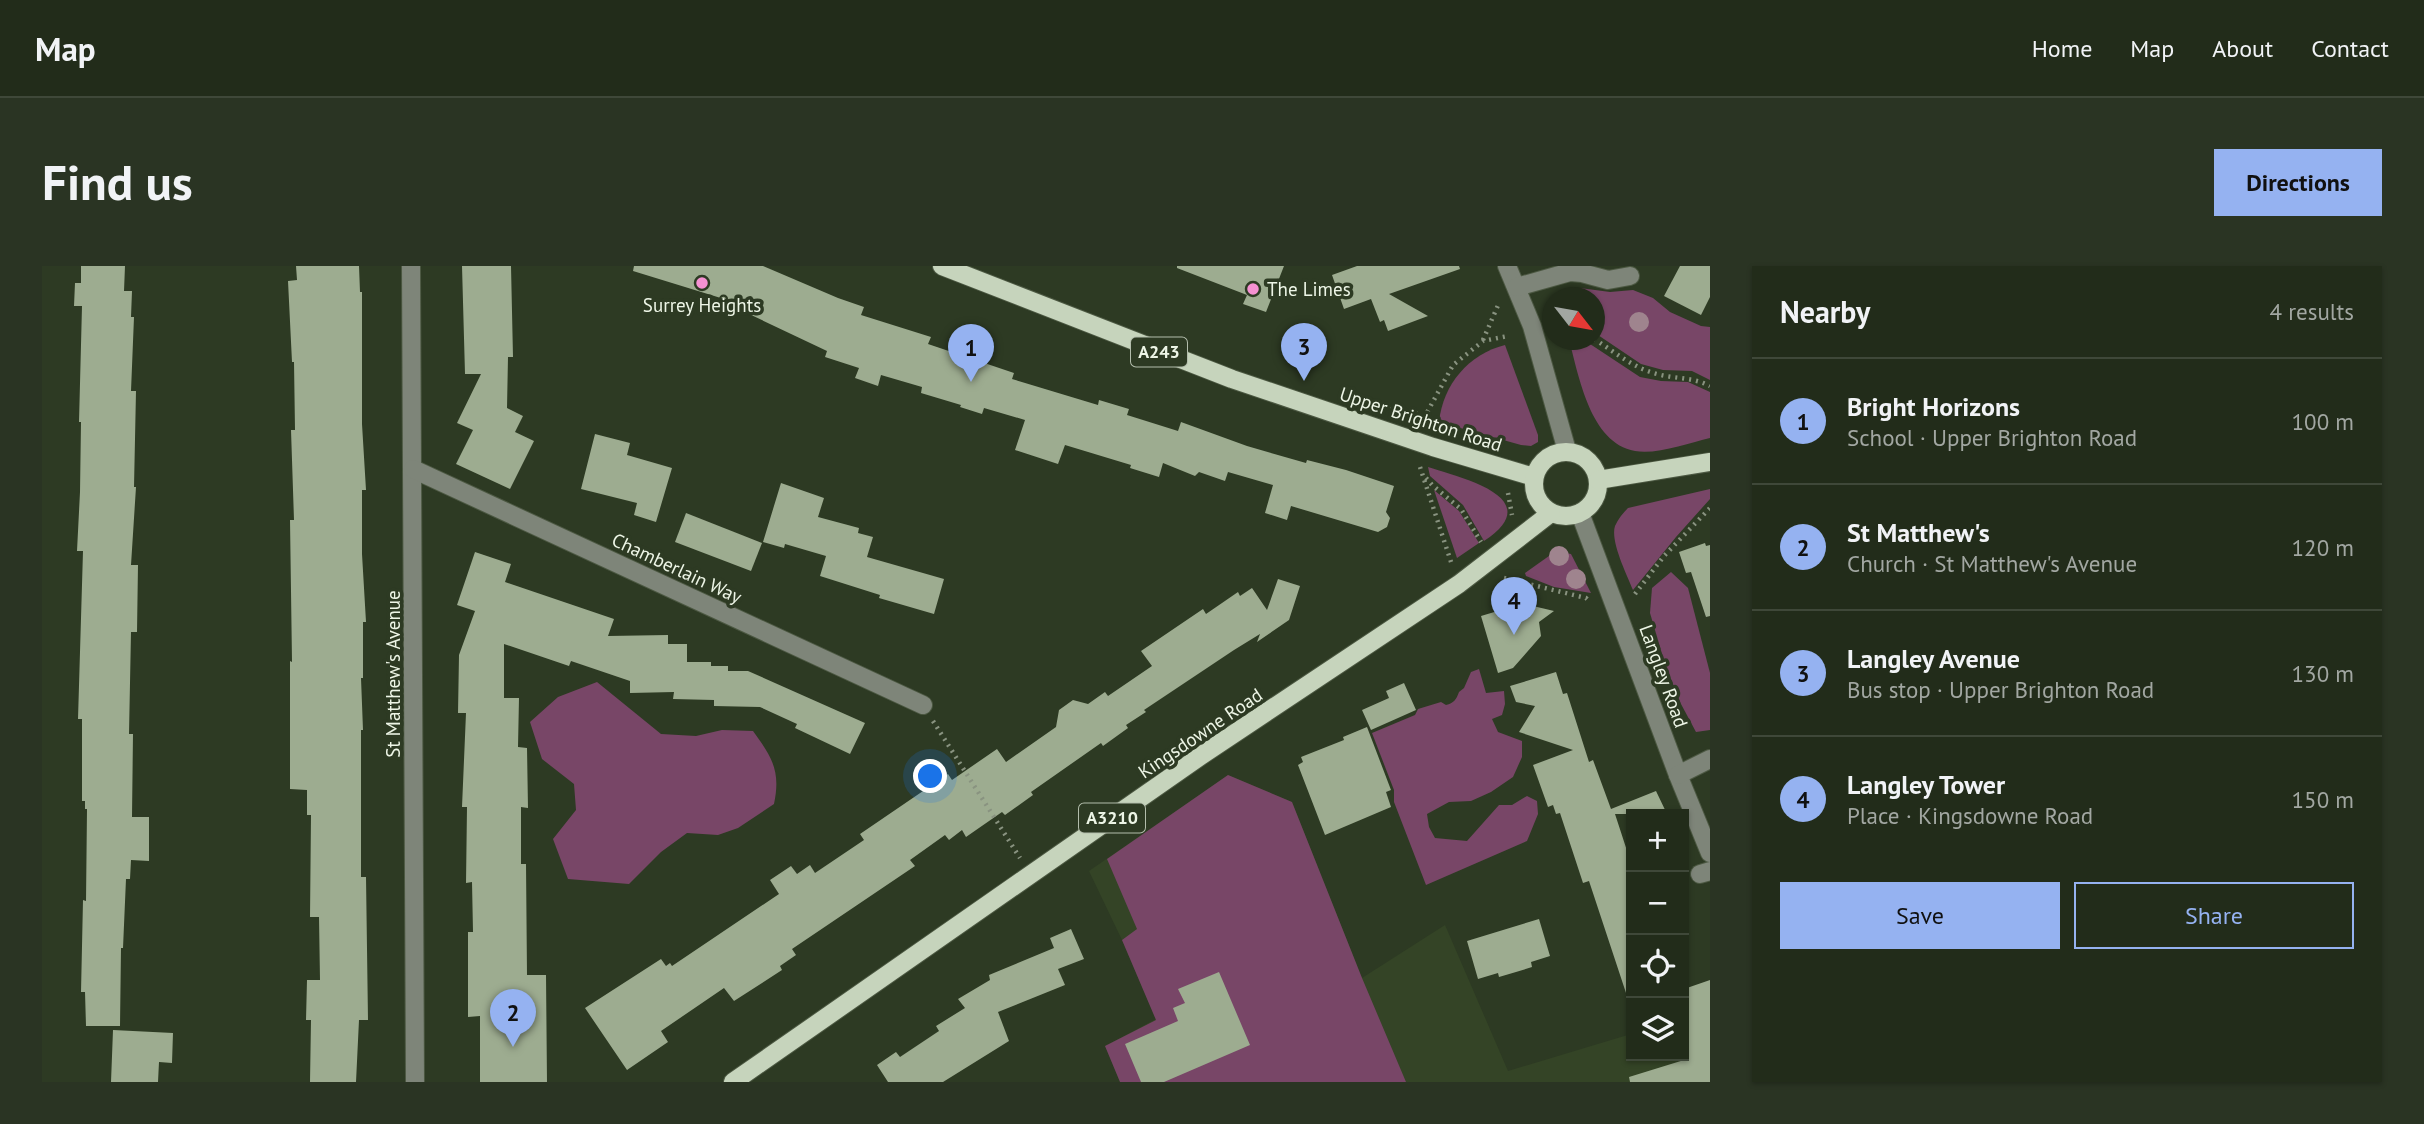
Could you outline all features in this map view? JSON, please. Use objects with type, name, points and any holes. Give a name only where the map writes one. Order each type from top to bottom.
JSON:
[{"type":"main road","name":"Upper Brighton Road","points":[[942,266],[1232,379],[1433,447],[1534,477]]},
{"type":"main road","points":[[1567,452],[1576,453],[1587,459],[1594,468],[1598,480],[1597,491],[1594,500],[1580,513],[1569,516],[1551,513],[1542,506],[1536,496],[1534,477],[1541,463],[1548,457],[1567,452]]},
{"type":"main road","points":[[1598,480],[1710,461]]},
{"type":"main road","name":"Kingsdowne Road","points":[[733,1082],[1205,753],[1459,584],[1551,513]]},
{"type":"street","name":"St Matthew's Avenue","points":[[411,266],[415,1082]]},
{"type":"street","points":[[1507,266],[1532,327],[1567,452]]},
{"type":"street","points":[[1517,288],[1570,272],[1608,280],[1630,276]]},
{"type":"street","name":"Chamberlain Way","points":[[413,469],[923,705]]},
{"type":"street","name":"Langley Road","points":[[1580,513],[1710,853]]},
{"type":"street","points":[[1678,775],[1710,758]]},
{"type":"path","points":[[1483,341],[1503,294],[1517,288]]},
{"type":"path","points":[[1424,416],[1453,365],[1483,341],[1508,336]]},
{"type":"path","points":[[1605,346],[1638,368],[1659,375],[1698,380],[1710,386]]},
{"type":"path","points":[[1419,464],[1452,567],[1463,560]]},
{"type":"path","points":[[1424,476],[1461,509],[1483,546],[1490,542]]},
{"type":"path","points":[[1506,486],[1512,519]]},
{"type":"path","points":[[1630,599],[1664,556],[1710,508]]},
{"type":"path","points":[[1496,584],[1506,576],[1586,598],[1592,603]]},
{"type":"path","points":[[923,705],[1013,848]]},
{"type":"shaded area","points":[[1633,290],[1653,298],[1670,312],[1701,326],[1710,327],[1710,380],[1692,371],[1663,370],[1641,364],[1605,340],[1605,291]]},
{"type":"shaded area","points":[[1505,345],[1538,435],[1538,442],[1531,446],[1439,422],[1446,395],[1460,373],[1480,355]]},
{"type":"shaded area","points":[[1572,350],[1599,350],[1640,377],[1688,382],[1710,392],[1710,438],[1672,448],[1635,451],[1620,445],[1607,435],[1597,422],[1582,389]]},
{"type":"shaded area","points":[[1428,467],[1460,477],[1493,492],[1504,502],[1507,513],[1502,526],[1484,541],[1463,505],[1430,476]]},
{"type":"shaded area","points":[[1710,489],[1710,499],[1633,590],[1615,540],[1615,526],[1621,516],[1628,508]]},
{"type":"shaded area","points":[[1434,490],[1459,511],[1479,543],[1457,558]]},
{"type":"shaded area","points":[[1556,551],[1571,554],[1591,593],[1554,587],[1526,576],[1525,573]]},
{"type":"shaded area","points":[[1671,572],[1688,588],[1710,673],[1710,730],[1696,732],[1681,704],[1665,664],[1650,613],[1652,588]]},
{"type":"shaded area","points":[[1479,669],[1486,693],[1504,691],[1502,715],[1492,719],[1498,732],[1522,741],[1522,757],[1513,777],[1491,792],[1471,801],[1449,802],[1427,814],[1429,827],[1435,838],[1467,841],[1499,805],[1512,805],[1527,796],[1537,801],[1538,814],[1527,841],[1426,885],[1394,802],[1394,790],[1372,733],[1415,715],[1418,709],[1441,702],[1446,705],[1451,703],[1464,688],[1471,672]]},
{"type":"shaded area","points":[[597,682],[661,734],[696,736],[722,730],[753,731],[773,765],[776,782],[774,804],[738,828],[718,835],[687,833],[661,852],[629,884],[568,879],[553,839],[576,810],[574,784],[542,759],[530,722],[558,697]]},
{"type":"shaded area","points":[[1228,775],[1292,802],[1362,978],[1445,925],[1508,1071],[1626,1036],[1626,1061],[1689,1061],[1689,1016],[1710,1010],[1710,1082],[1120,1082],[1105,1046],[1156,1019],[1089,871]]},
{"type":"shaded area","points":[[1228,775],[1292,802],[1406,1082],[1120,1082],[1105,1046],[1156,1020],[1122,940],[1137,929],[1107,859]]},
{"type":"building","points":[[81,266],[125,266],[124,291],[132,291],[131,317],[134,317],[131,391],[136,391],[136,487],[131,565],[138,565],[137,632],[131,632],[129,734],[133,734],[132,817],[149,817],[149,861],[131,860],[130,879],[126,879],[121,948],[120,1026],[86,1026],[85,992],[81,992],[87,809],[85,801],[82,801],[82,719],[78,719],[83,551],[77,551],[82,306],[74,306],[75,283],[81,283]]},
{"type":"building","points":[[296,266],[359,266],[362,292],[362,424],[366,490],[362,490],[362,554],[366,622],[363,622],[361,678],[361,877],[366,877],[368,1020],[359,1020],[356,1082],[310,1082],[311,1020],[306,1020],[307,980],[320,980],[319,917],[310,917],[311,815],[307,815],[307,790],[290,789],[290,520],[294,520],[291,430],[295,430],[294,362],[288,281],[297,280]]},
{"type":"building","points":[[462,266],[511,266],[513,357],[508,357],[507,408],[523,416],[515,432],[534,441],[510,489],[456,464],[473,430],[457,423],[481,374],[465,374]]},
{"type":"building","points":[[634,266],[763,266],[864,307],[861,315],[931,337],[928,344],[1014,373],[1012,379],[1098,405],[1099,400],[1129,409],[1127,415],[1178,431],[1181,422],[1247,446],[1306,463],[1307,460],[1346,470],[1394,486],[1386,512],[1390,518],[1387,527],[1378,532],[1291,506],[1287,520],[1265,513],[1273,485],[1228,472],[1225,481],[1199,472],[1195,476],[1163,463],[1159,477],[1130,468],[1131,465],[1065,445],[1058,464],[1015,450],[1025,420],[984,408],[982,414],[921,393],[922,387],[881,375],[878,386],[855,378],[859,368],[825,357],[827,351],[747,313],[750,307],[633,271]]},
{"type":"building","name":"The Limes","points":[[1177,266],[1284,266],[1266,312],[1243,304],[1247,295]]},
{"type":"building","points":[[1357,266],[1459,266],[1460,269],[1389,294],[1428,316],[1388,331],[1384,320],[1380,322],[1371,299],[1344,309],[1332,275]]},
{"type":"building","points":[[1680,266],[1710,266],[1710,297],[1701,315],[1664,296]]},
{"type":"building","points":[[595,434],[630,443],[627,455],[672,468],[656,522],[634,515],[637,503],[581,489]]},
{"type":"building","points":[[781,483],[824,498],[818,517],[859,528],[858,533],[873,537],[867,557],[944,579],[934,614],[879,598],[880,595],[820,576],[826,556],[785,544],[784,548],[763,542]]},
{"type":"building","points":[[686,513],[762,543],[751,571],[675,542]]},
{"type":"building","points":[[1705,543],[1706,546],[1710,545],[1710,616],[1706,617],[1691,572],[1686,573],[1679,552]]},
{"type":"building","points":[[475,552],[511,564],[505,582],[614,619],[608,636],[668,635],[668,644],[687,644],[687,662],[711,662],[711,666],[728,666],[728,671],[748,671],[865,723],[850,754],[795,728],[797,724],[760,707],[714,706],[714,700],[673,699],[674,692],[630,693],[630,681],[571,661],[569,666],[504,644],[504,698],[519,698],[518,747],[527,748],[528,808],[521,807],[521,864],[526,864],[527,975],[546,975],[547,1082],[480,1082],[480,1016],[468,1017],[468,932],[473,932],[472,882],[466,883],[467,807],[462,807],[466,713],[458,713],[459,655],[475,611],[457,605]]},
{"type":"building","points":[[1278,579],[1300,586],[1289,620],[1257,642],[1260,634],[1234,650],[1144,710],[1146,712],[1126,725],[1128,728],[1103,746],[1101,743],[1031,792],[1033,795],[1005,815],[1002,812],[966,837],[962,830],[949,840],[945,835],[910,860],[915,866],[792,949],[796,955],[780,966],[782,970],[734,1001],[724,988],[661,1031],[668,1042],[627,1070],[585,1008],[661,959],[666,966],[670,963],[672,966],[779,894],[770,880],[791,866],[797,874],[810,865],[815,873],[864,840],[860,834],[948,774],[952,780],[997,749],[1006,762],[1056,727],[1059,710],[1073,700],[1088,704],[1105,692],[1108,696],[1152,666],[1141,651],[1203,609],[1206,614],[1238,592],[1240,596],[1252,588],[1267,610]]},
{"type":"building","points":[[1531,601],[1533,606],[1554,611],[1539,622],[1541,636],[1513,668],[1498,673],[1481,616]]},
{"type":"building","points":[[1556,672],[1563,694],[1567,693],[1589,762],[1593,760],[1611,809],[1656,791],[1665,809],[1626,809],[1626,814],[1615,814],[1626,848],[1626,993],[1589,881],[1583,883],[1560,813],[1556,814],[1553,805],[1548,807],[1533,765],[1573,750],[1519,732],[1535,706],[1516,702],[1510,686]]},
{"type":"building","points":[[1404,683],[1416,710],[1371,730],[1362,710],[1389,698],[1386,691]]},
{"type":"building","points":[[1367,727],[1391,790],[1386,792],[1391,807],[1325,835],[1298,765],[1303,762],[1301,757],[1344,740],[1343,737]]},
{"type":"building","points":[[1539,919],[1550,956],[1531,962],[1532,967],[1499,977],[1498,973],[1478,979],[1467,941]]},
{"type":"building","points":[[1071,929],[1084,959],[1058,969],[1065,985],[998,1012],[1009,1041],[943,1082],[888,1082],[877,1065],[896,1052],[900,1057],[939,1031],[936,1026],[965,1008],[958,999],[990,980],[989,975],[1054,948],[1050,938]]},
{"type":"building","points":[[1219,972],[1250,1045],[1164,1082],[1141,1082],[1125,1044],[1178,1021],[1173,1008],[1185,1003],[1178,989]]},
{"type":"building","points":[[1710,980],[1710,1082],[1630,1082],[1629,1077],[1681,1061],[1689,1061],[1689,987]]},
{"type":"building","points":[[113,1030],[173,1033],[172,1063],[159,1062],[158,1082],[111,1082]]},
{"type":"place","name":"Surrey Heights","points":[[702,283]]},
{"type":"place","name":"The Limes","points":[[1253,289]]},
{"type":"place","name":"Langley Avenue","points":[[1304,381]]},
{"type":"place","name":"Bright Horizons","points":[[971,382]]},
{"type":"place","name":"Langley Tower","points":[[1514,635]]},
{"type":"place","name":"St Matthew's","points":[[513,1047]]}]
